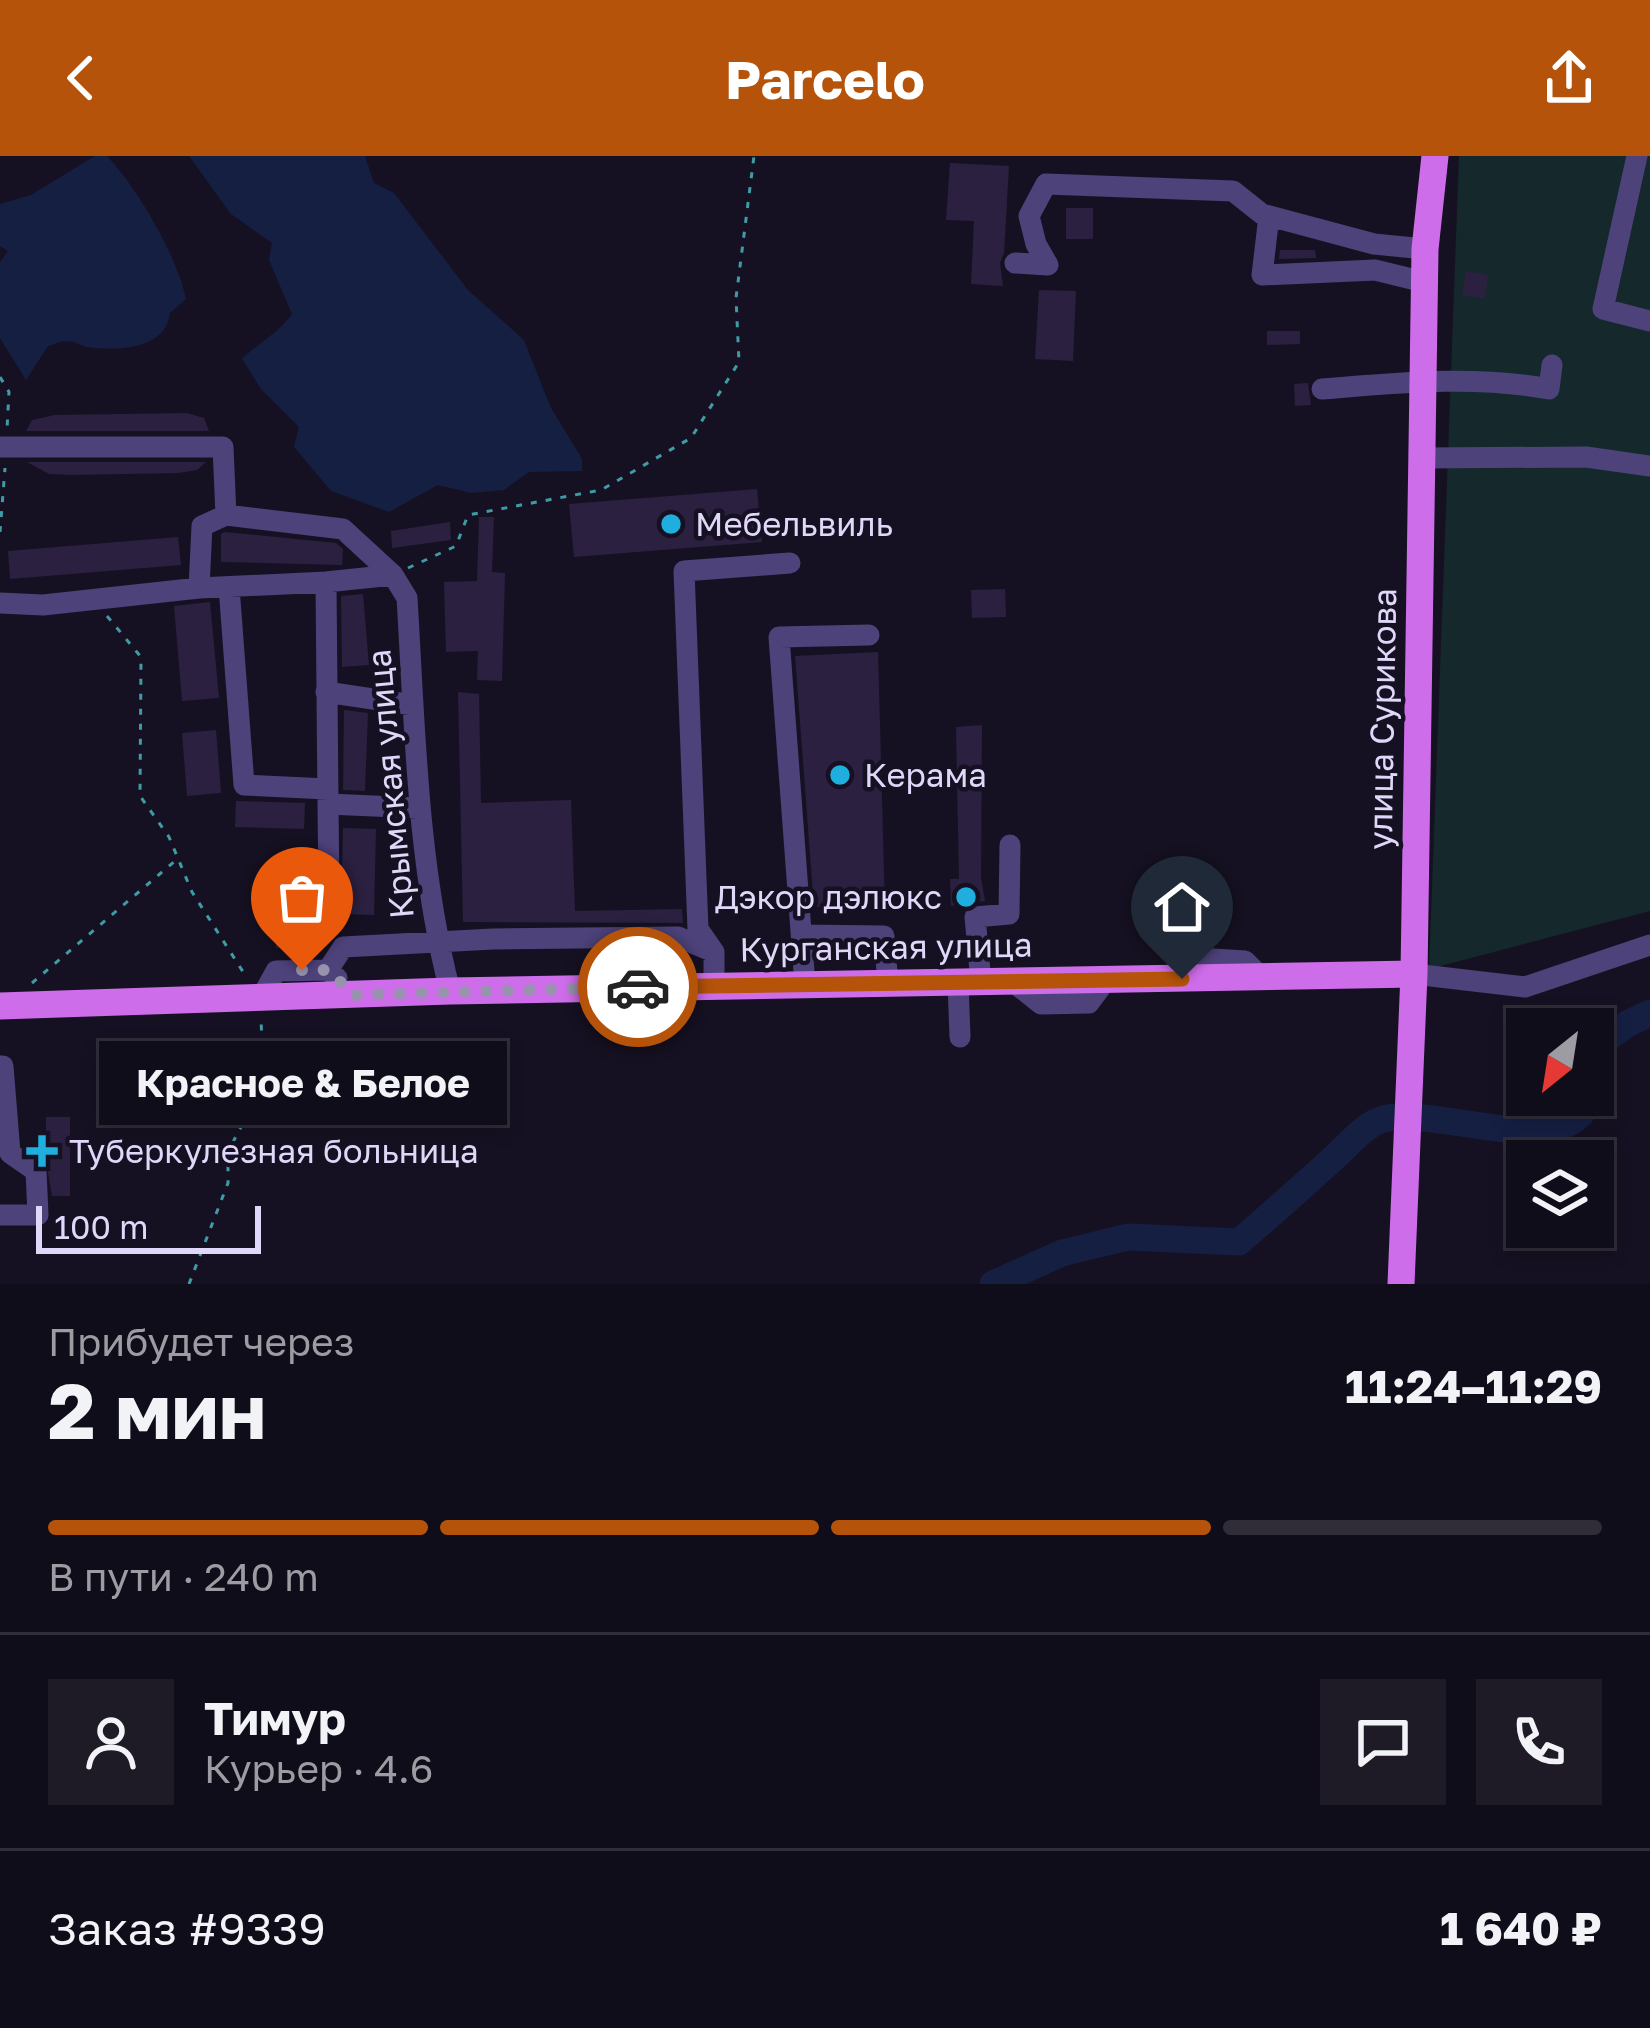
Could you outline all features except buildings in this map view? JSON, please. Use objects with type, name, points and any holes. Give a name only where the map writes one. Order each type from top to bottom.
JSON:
[{"type":"main road","name":"улица Сурикова","points":[[1401,1284],[1414,974],[1424,282],[1435,156]]},
{"type":"main road","name":"Курганская улица","points":[[10,1006],[450,991],[1414,974]]},
{"type":"street","points":[[1637,156],[1603,309],[1650,321]]},
{"type":"street","points":[[1015,263],[1048,266],[1029,217],[1046,184],[1233,191],[1269,215],[1374,244],[1425,249]]},
{"type":"street","points":[[1269,215],[1262,275],[1375,270],[1424,282]]},
{"type":"street","points":[[1322,389],[1423,380],[1509,382],[1549,389],[1552,364]]},
{"type":"street","points":[[0,447],[223,447],[226,515]]},
{"type":"street","points":[[1422,458],[1586,457],[1650,466]]},
{"type":"street","points":[[199,588],[202,526],[226,515],[343,530],[393,575]]},
{"type":"street","points":[[714,986],[713,952],[698,929],[684,571],[790,563]]},
{"type":"street","points":[[0,603],[43,605],[199,588],[393,575]]},
{"type":"street","name":"Крымская улица","points":[[393,575],[407,598],[419,808],[438,943],[450,991]]},
{"type":"street","points":[[326,582],[329,898]]},
{"type":"street","points":[[230,587],[244,785],[419,808]]},
{"type":"street","points":[[806,985],[779,638],[868,635]]},
{"type":"street","points":[[326,692],[413,705]]},
{"type":"street","points":[[960,1037],[975,917],[1009,914],[1010,845]]},
{"type":"street","points":[[802,935],[884,936],[888,984]]},
{"type":"street","points":[[328,970],[343,947],[678,938],[713,952]]},
{"type":"street","points":[[1414,974],[1525,987],[1650,945]]},
{"type":"street","points":[[260,1000],[276,970],[328,970],[354,995]]},
{"type":"street","points":[[0,1066],[10,1153],[36,1171],[38,1215],[0,1215]]},
{"type":"path","points":[[393,575],[456,546],[469,514],[601,490],[691,437],[740,362],[736,298],[754,156]]},
{"type":"path","points":[[93,600],[141,657],[140,796],[169,837],[192,892],[260,1000],[264,1085],[228,1151],[227,1183],[189,1284]]},
{"type":"path","points":[[10,1006],[178,859]]},
{"type":"green space","points":[[1459,156],[1650,156],[1650,911],[1429,969]]},
{"type":"water","points":[[95,156],[107,156],[143,204],[174,263],[186,299],[150,341],[112,349],[57,343],[48,346],[26,380],[0,338],[0,262],[8,251],[0,246],[0,204],[31,195]]},
{"type":"water","points":[[189,156],[365,156],[374,183],[394,193],[468,290],[524,340],[550,406],[582,459],[582,471],[529,472],[504,490],[471,493],[438,485],[389,512],[331,491],[294,447],[299,427],[261,389],[242,359],[292,314],[269,260],[272,243],[231,214]]},
{"type":"waterway","points":[[1614,1034],[1650,1013]]},
{"type":"waterway","points":[[993,1284],[1062,1253],[1128,1237],[1239,1242],[1378,1121],[1429,1118],[1528,1130],[1556,1127],[1579,1116]]},
{"type":"way so far","points":[[302,970],[328,970],[354,995],[638,987]]},
{"type":"place","name":"Мебельвиль","points":[[671,524]]},
{"type":"place","name":"Керама","points":[[840,775]]},
{"type":"place","name":"Дэкор дэлюкс","points":[[966,897]]},
{"type":"place","name":"Красное & Белое","points":[[302,970]]},
{"type":"place","name":"Туберкулезная больница","points":[[42,1151]]},
{"type":"route","points":[[638,987],[1182,979]]}]
